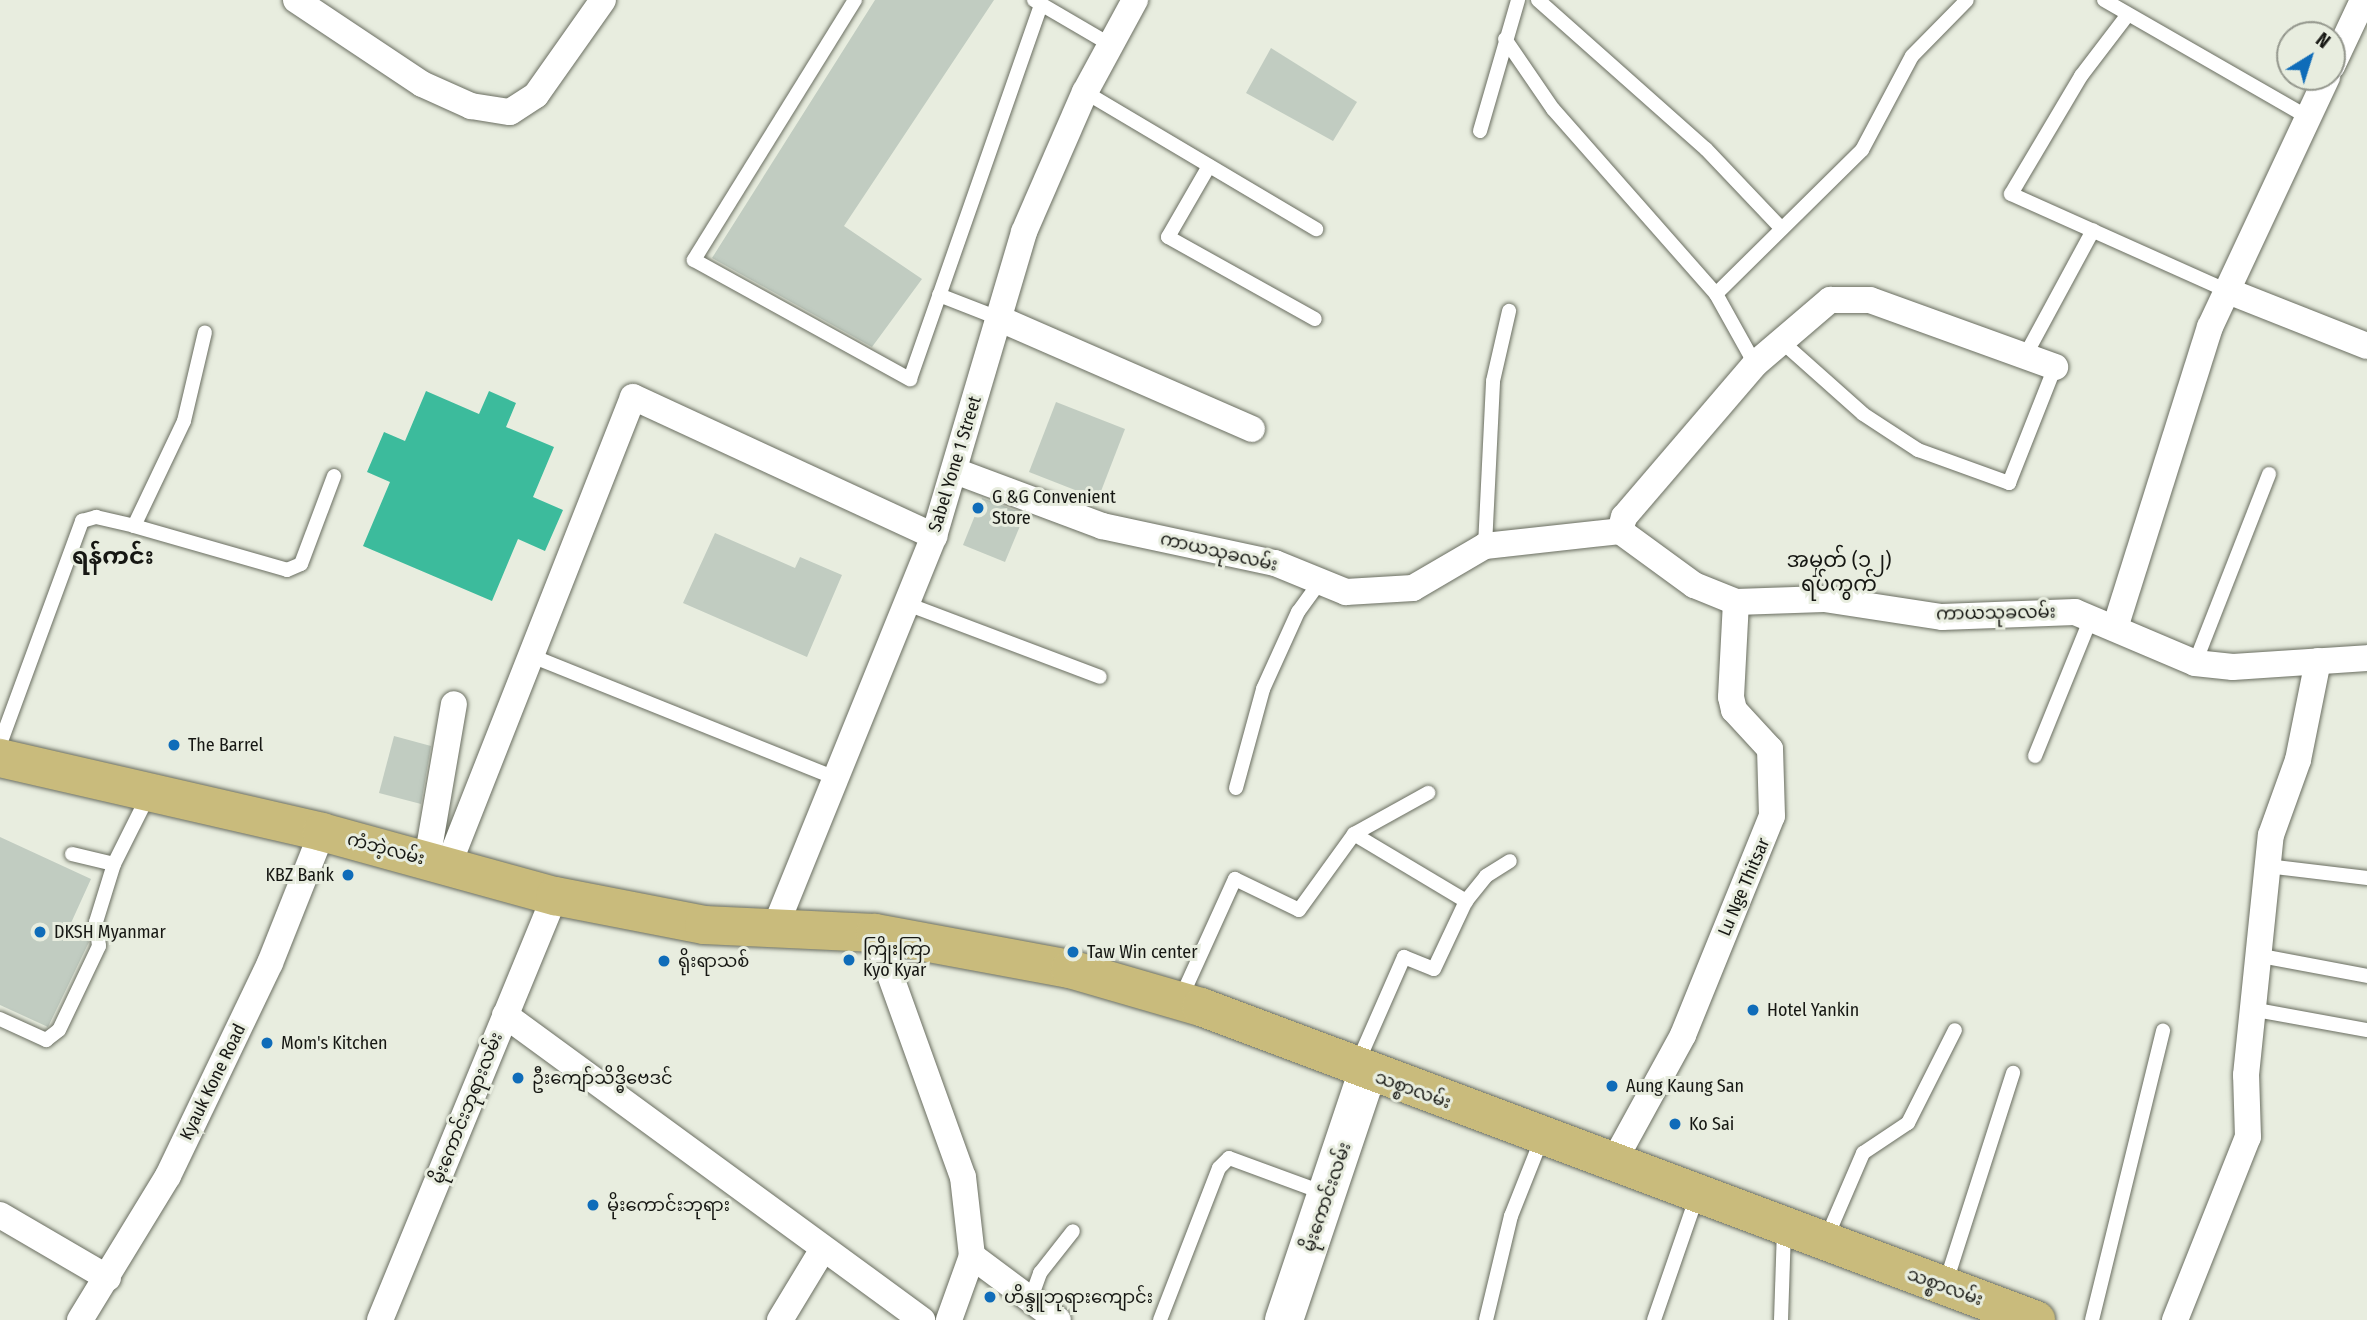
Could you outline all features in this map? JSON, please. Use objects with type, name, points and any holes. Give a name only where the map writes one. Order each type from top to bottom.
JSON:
[{"type":"main road","name":"ကံဘဲ့လမ်း","points":[[0,758],[322,832],[555,896],[704,925],[774,930]]},
{"type":"main road","name":"သစ္စာလမ်း","points":[[774,930],[875,933],[1070,969],[1179,1001],[2030,1319]]},
{"type":"main road","name":"မိုးကောင်းလမ်း","points":[[1284,1320],[1329,1195],[1361,1070]]},
{"type":"street","points":[[296,0],[422,84],[471,106],[510,112],[536,96],[603,0]]},
{"type":"street","name":"Sabel Yone 1 Street","points":[[774,930],[833,777],[934,536],[1024,232],[1085,92],[1135,0]]},
{"type":"street","points":[[2346,36],[2363,0]]},
{"type":"street","points":[[2103,623],[2210,327],[2319,91]]},
{"type":"street","points":[[2228,291],[2367,346]]},
{"type":"street","points":[[1620,531],[1625,517],[1755,364],[1830,300],[1870,300],[2055,367]]},
{"type":"street","points":[[998,318],[1252,429]]},
{"type":"street","points":[[437,863],[634,397],[934,536]]},
{"type":"street","name":"ကာယသုခလမ်း","points":[[955,471],[1102,526],[1275,563],[1318,584],[1346,592],[1413,588],[1485,546],[1620,531],[1694,585],[1736,602],[1824,598],[1942,617],[2075,612],[2195,663],[2233,667],[2367,658]]},
{"type":"street","name":"Lu Nge Thitsar","points":[[1613,1163],[1683,1035],[1772,816],[1770,749],[1734,710],[1731,697],[1736,602]]},
{"type":"street","points":[[2175,1320],[2248,1137],[2251,1009],[2267,866],[2318,661]]},
{"type":"street","points":[[437,863],[454,704]]},
{"type":"street","name":"Kyauk Kone Road","points":[[80,1320],[168,1176],[270,963],[322,832]]},
{"type":"street","name":"မိုးကောင်းဘုရားလမ်း","points":[[380,1320],[555,896]]},
{"type":"street","points":[[875,933],[964,1177],[972,1256],[949,1320]]},
{"type":"street","points":[[505,1016],[922,1320]]},
{"type":"street","points":[[0,1215],[108,1278]]},
{"type":"street","points":[[780,1320],[822,1249]]},
{"type":"street","points":[[972,1256],[1031,1297],[1058,1320]]},
{"type":"lane","points":[[855,0],[694,260],[911,379],[1038,2],[1111,45]]},
{"type":"lane","points":[[1480,131],[1518,0]]},
{"type":"lane","points":[[1538,0],[1706,149],[1782,229]]},
{"type":"lane","points":[[1716,294],[1862,150],[1912,56],[1968,0]]},
{"type":"lane","points":[[2104,0],[2126,17],[2306,116]]},
{"type":"lane","points":[[2126,17],[2012,184],[2011,194],[2228,291]]},
{"type":"lane","points":[[1505,39],[1553,109],[1716,294],[1755,364]]},
{"type":"lane","points":[[1085,92],[1316,229]]},
{"type":"lane","points":[[1209,166],[1168,237],[1315,319]]},
{"type":"lane","points":[[2025,356],[2093,230]]},
{"type":"lane","points":[[939,295],[998,318]]},
{"type":"lane","points":[[1485,546],[1493,381],[1509,311]]},
{"type":"lane","points":[[134,526],[184,421],[205,332]]},
{"type":"lane","points":[[1780,340],[1863,414],[1917,450],[2009,483],[2055,367]]},
{"type":"lane","points":[[2195,663],[2269,474]]},
{"type":"lane","points":[[0,744],[72,536],[82,521],[96,517],[134,526],[287,570],[301,564],[334,477]]},
{"type":"lane","points":[[1236,788],[1263,689],[1298,612],[1318,584]]},
{"type":"lane","points":[[907,604],[1100,677]]},
{"type":"lane","points":[[2035,756],[2103,623]]},
{"type":"lane","points":[[527,654],[833,777]]},
{"type":"lane","points":[[0,1019],[46,1040],[59,1030],[99,946],[96,922],[114,864],[150,793]]},
{"type":"lane","points":[[1179,1001],[1235,879],[1299,910],[1354,834],[1428,793]]},
{"type":"lane","points":[[1354,834],[1466,901]]},
{"type":"lane","points":[[72,854],[114,864]]},
{"type":"lane","points":[[1361,1070],[1404,957],[1434,969],[1466,901],[1486,876],[1510,861]]},
{"type":"lane","points":[[2267,866],[2367,878]]},
{"type":"lane","points":[[2256,955],[2367,976]]},
{"type":"lane","points":[[2251,1009],[2367,1030]]},
{"type":"lane","points":[[1824,1244],[1863,1153],[1908,1123],[1955,1030]]},
{"type":"lane","points":[[2092,1320],[2163,1031]]},
{"type":"lane","points":[[1944,1287],[2013,1073]]},
{"type":"lane","points":[[1486,1320],[1511,1216],[1542,1138]]},
{"type":"lane","points":[[1160,1320],[1219,1168],[1229,1158],[1329,1195]]},
{"type":"lane","points":[[1654,1320],[1697,1196]]},
{"type":"lane","points":[[1781,1320],[1784,1229]]},
{"type":"lane","points":[[1031,1297],[1040,1273],[1073,1231]]},
{"type":"shaded area","points":[[426,391],[479,414],[489,391],[516,403],[506,427],[554,447],[533,497],[563,510],[545,551],[518,539],[492,601],[363,546],[390,482],[367,472],[384,432],[405,441]]},
{"type":"building","points":[[875,0],[994,0],[844,226],[922,279],[872,347],[712,258]]},
{"type":"building","points":[[1271,48],[1357,102],[1333,141],[1246,93]]},
{"type":"building","points":[[1056,402],[1125,429],[1098,499],[1029,472]]},
{"type":"building","points":[[982,498],[1025,514],[1005,562],[963,545]]},
{"type":"building","points":[[715,533],[795,568],[800,557],[842,575],[807,657],[683,603]]},
{"type":"building","points":[[394,736],[431,746],[421,804],[379,793]]},
{"type":"building","name":"DKSH Myanmar","points":[[0,837],[91,879],[71,923],[89,942],[48,1027],[0,1005]]},
{"type":"place","name":"G &G Convenient Store","points":[[978,508]]},
{"type":"place","name":"The Barrel","points":[[174,745]]},
{"type":"place","name":"KBZ Bank","points":[[348,875]]},
{"type":"place","name":"DKSH Myanmar","points":[[40,932]]},
{"type":"place","name":"Taw Win center","points":[[1073,952]]},
{"type":"place","name":"ကြိုးကြာ Kyo Kyar","points":[[849,960]]},
{"type":"place","name":"ရိုးရာသစ်","points":[[664,961]]},
{"type":"place","name":"Hotel Yankin","points":[[1753,1010]]},
{"type":"place","name":"Mom's Kitchen","points":[[267,1043]]},
{"type":"place","name":"ဦးကျော်သိဒ္ဓိဗေဒင်","points":[[518,1078]]},
{"type":"place","name":"Aung Kaung San","points":[[1612,1086]]},
{"type":"place","name":"Ko Sai","points":[[1675,1124]]},
{"type":"place","name":"မိုးကောင်းဘုရား","points":[[593,1205]]},
{"type":"place","name":"ဟိန္ဒူဘုရားကျောင်း","points":[[990,1297]]},
{"type":"district","name":"ရန်ကင်း","points":[[113,557]]},
{"type":"district","name":"အမှတ် (၁၂) ရပ်ကွက်","points":[[1839,572]]}]
